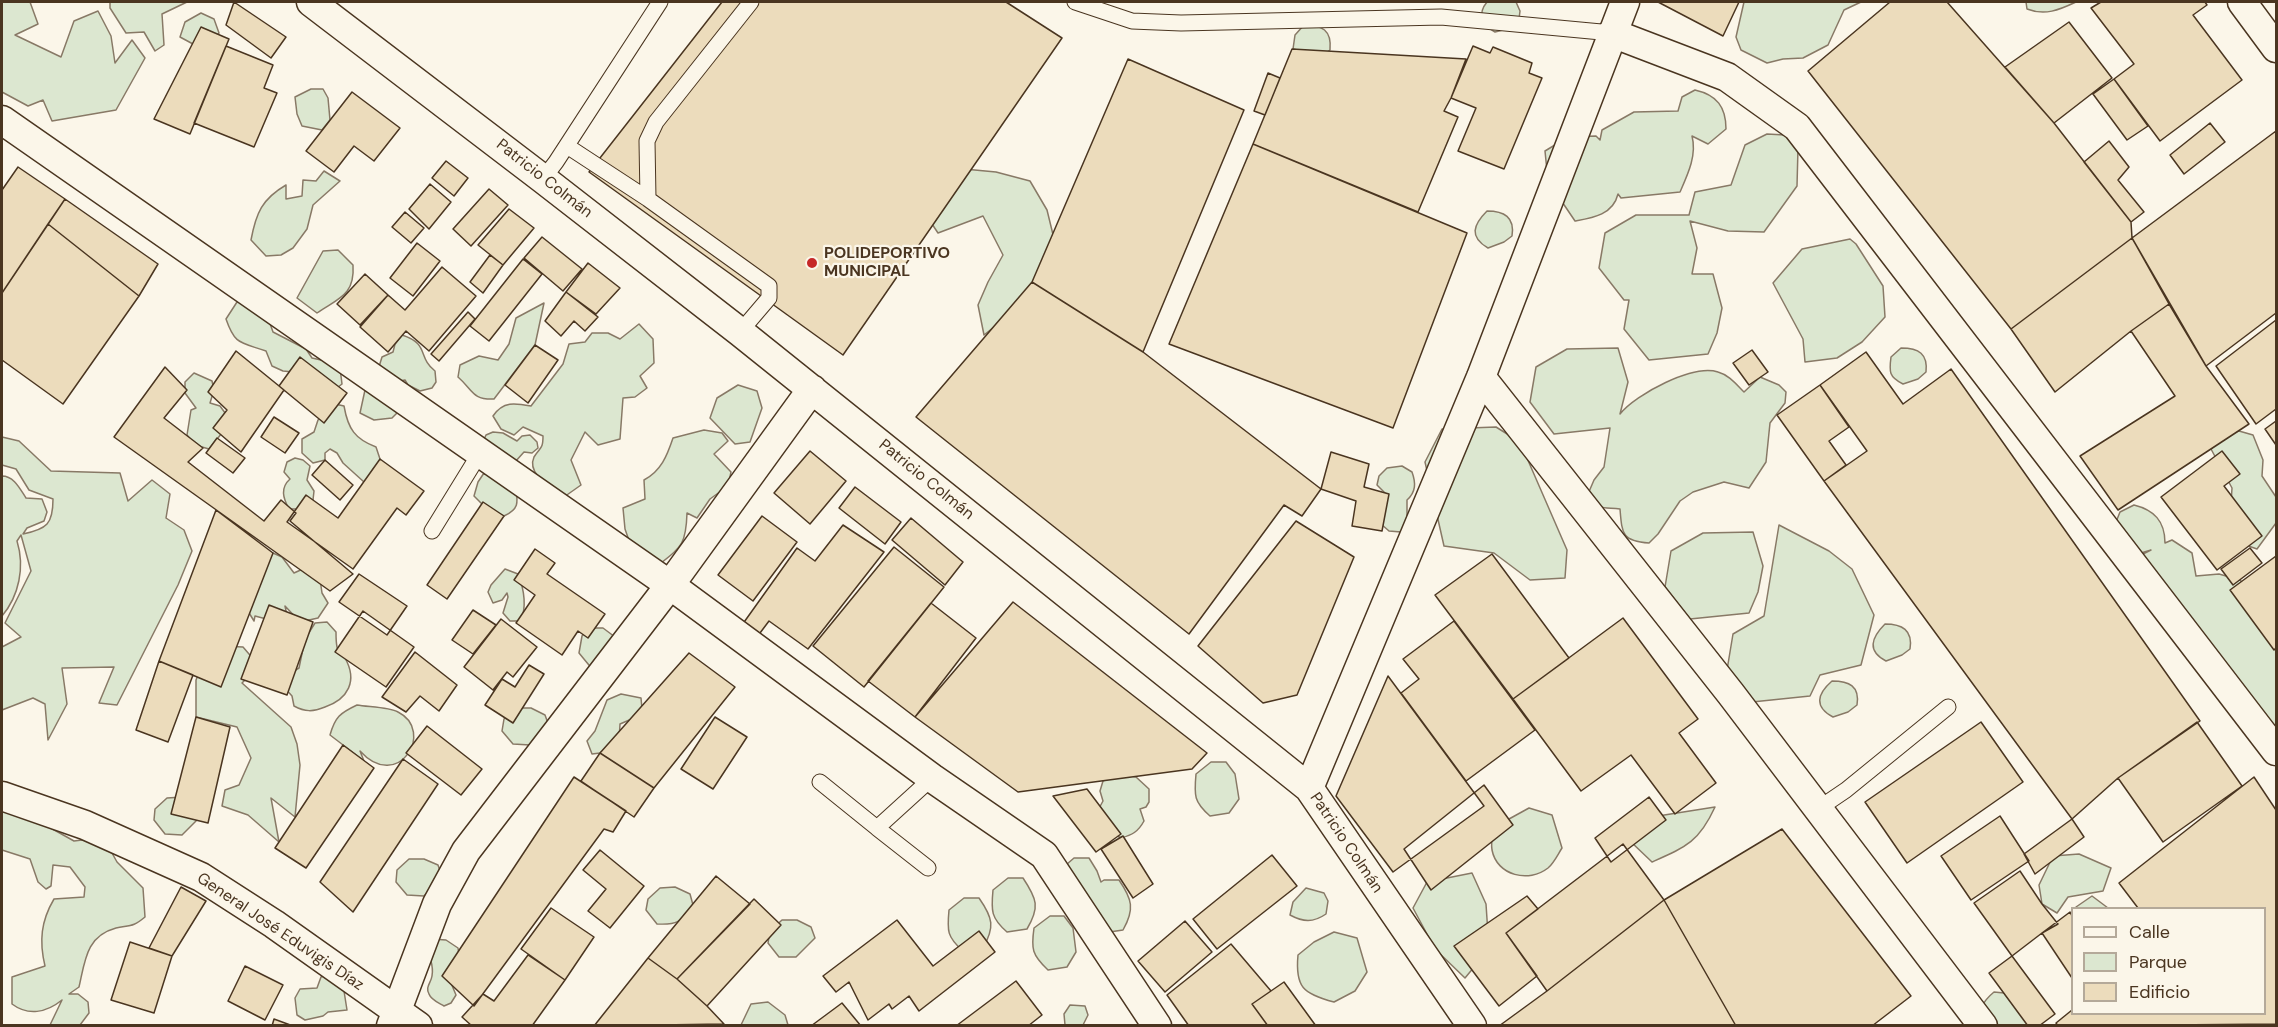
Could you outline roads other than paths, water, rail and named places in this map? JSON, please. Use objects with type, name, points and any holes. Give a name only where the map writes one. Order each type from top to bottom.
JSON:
[{"type":"street","name":"Patricio Colmán","points":[[310,2],[543,178],[740,332],[1309,788],[1472,1026]]},
{"type":"street","points":[[1309,788],[1481,377],[1625,2]]},
{"type":"street","points":[[2242,2],[2277,48]]},
{"type":"street","points":[[1612,33],[1727,76],[1797,127],[2277,752]]},
{"type":"street","points":[[2,120],[670,585],[932,778],[1044,855],[1157,1026]]},
{"type":"street","points":[[1481,377],[1724,685],[1983,1026]]},
{"type":"street","points":[[402,1021],[437,904],[466,851],[670,585],[812,389]]},
{"type":"street","name":"General José Eduvigis Díaz","points":[[2,796],[86,825],[201,878],[328,961],[402,1021]]},
{"type":"lane","points":[[543,178],[567,146],[660,2]]},
{"type":"lane","points":[[648,199],[647,141],[656,122],[751,2]]},
{"type":"lane","points":[[1075,2],[1132,21],[1181,23],[1441,17],[1612,33]]},
{"type":"lane","points":[[567,146],[648,199],[769,286],[769,298],[740,332]]},
{"type":"lane","points":[[432,531],[480,453]]},
{"type":"lane","points":[[1818,809],[1846,790],[1948,707]]},
{"type":"lane","points":[[877,828],[932,778]]},
{"type":"lane","points":[[820,782],[928,868]]},
{"type":"place","name":"POLIDEPORTIVO MUNICIPAL","points":[[812,263]]}]
